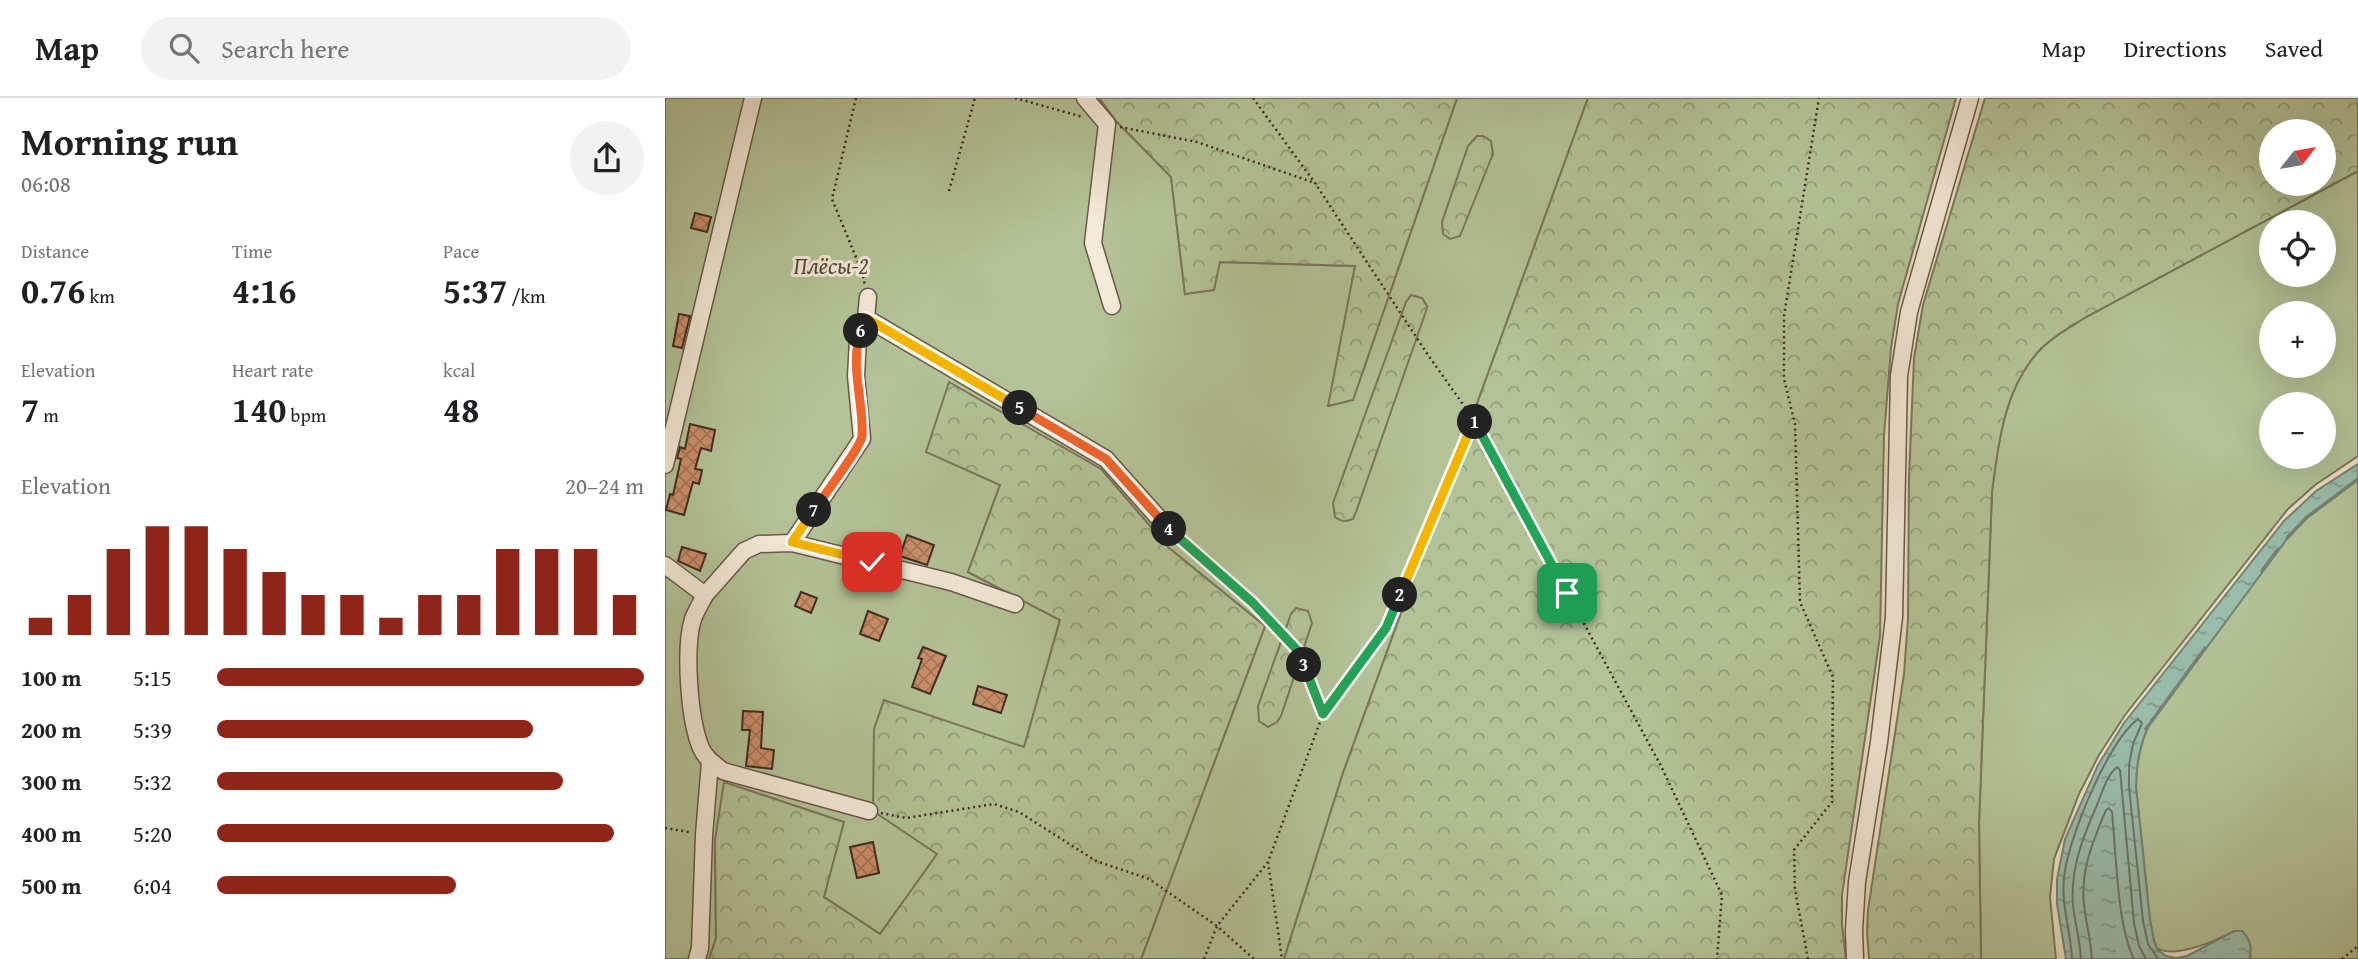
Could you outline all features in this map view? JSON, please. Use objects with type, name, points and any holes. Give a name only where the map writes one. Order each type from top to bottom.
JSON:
[{"type":"street","points":[[665,465],[753,98]]},
{"type":"street","points":[[1085,98],[1107,124],[1093,243],[1112,306]]},
{"type":"street","points":[[1856,959],[1854,930],[1857,883],[1879,742],[1894,617],[1899,376],[1909,312],[1969,98]]},
{"type":"street","points":[[792,542],[862,439],[856,376],[858,340],[866,318],[867,297]]},
{"type":"street","points":[[866,318],[1106,459],[1172,533]]},
{"type":"street","points":[[869,811],[723,771],[711,762],[701,747],[691,700],[688,666],[693,620],[705,595],[744,551],[759,544],[792,542],[951,582],[1015,604]]},
{"type":"street","points":[[665,565],[705,595]]},
{"type":"street","points":[[697,959],[700,948],[704,835],[711,762]]},
{"type":"path","points":[[856,98],[832,199],[862,272],[867,297]]},
{"type":"path","points":[[949,191],[975,98]]},
{"type":"path","points":[[1015,98],[1107,124],[1197,142],[1315,183]]},
{"type":"path","points":[[1253,98],[1315,183],[1474,420],[1661,766],[1722,895],[1717,959]]},
{"type":"path","points":[[1808,959],[1795,890],[1794,850],[1832,803],[1833,677],[1800,602],[1795,425],[1784,379],[1784,316],[1819,98]]},
{"type":"path","points":[[1204,959],[1217,926],[1268,862],[1323,714],[1386,628],[1474,420]]},
{"type":"path","points":[[1172,533],[1253,603],[1299,652],[1323,714]]},
{"type":"path","points":[[869,811],[906,818],[994,804],[1006,808],[1019,813],[1096,861],[1149,879],[1217,926],[1254,959]]},
{"type":"path","points":[[665,828],[704,835]]},
{"type":"path","points":[[1268,862],[1282,959]]},
{"type":"path","points":[[2341,959],[2358,946]]},
{"type":"green space","name":"Плёсы-2","points":[[665,98],[1099,98],[1117,122],[1171,176],[1185,294],[1220,262],[1355,266],[1329,406],[1353,400],[1457,98],[1588,98],[1343,773],[1284,959],[1141,959],[1265,626],[1169,548],[1101,469],[1000,485],[968,572],[1060,620],[1024,748],[884,701],[938,854],[880,934],[824,897],[715,840],[716,939],[709,959],[665,959]]},
{"type":"green space","points":[[1099,98],[1457,98],[1353,400],[1328,406],[1355,266],[1220,262],[1214,290],[1185,294],[1171,177],[1117,122]]},
{"type":"green space","points":[[1588,98],[1956,98],[1898,304],[1891,348],[1884,436],[1880,636],[1842,895],[1846,959],[1284,959],[1343,773]]},
{"type":"green space","points":[[1985,98],[2358,98],[2358,171],[2336,183],[2336,119],[2259,119],[2259,196],[2311,196],[2285,210],[2259,210],[2259,224],[2060,333],[2037,353],[2017,384],[2004,419],[1992,492],[1979,823],[1981,959],[1869,959],[1868,910],[1904,674],[1908,619],[1909,477],[1914,358],[1923,305]]},
{"type":"green space","points":[[1477,136],[1491,141],[1493,154],[1460,236],[1450,239],[1443,234],[1442,222],[1468,146]]},
{"type":"green space","points":[[2358,171],[2358,456],[2315,485],[2288,509],[2125,715],[2099,755],[2079,794],[2054,859],[2050,897],[2056,959],[1981,959],[1979,823],[1992,492],[2004,419],[2017,384],[2037,353],[2060,333],[2259,224],[2259,287],[2336,287],[2336,210],[2285,210],[2311,196],[2336,196],[2336,183]]},
{"type":"green space","points":[[1411,295],[1422,298],[1427,306],[1426,311],[1356,512],[1353,519],[1342,521],[1335,517],[1333,503],[1406,302]]},
{"type":"green space","points":[[949,382],[1101,469],[1169,548],[1265,626],[1141,959],[709,959],[716,938],[715,840],[724,782],[844,822],[824,897],[880,934],[937,854],[873,811],[874,729],[884,700],[1024,747],[1060,620],[968,572],[1000,485],[926,452]]},
{"type":"green space","points":[[2358,479],[2358,959],[2249,959],[2251,956],[2242,931],[2234,931],[2206,944],[2184,950],[2164,951],[2157,948],[2153,938],[2136,787],[2139,756],[2148,727],[2286,539],[2306,518]]},
{"type":"green space","points":[[1296,608],[1308,611],[1312,623],[1281,716],[1268,727],[1259,721],[1258,706],[1291,614]]},
{"type":"water","points":[[2358,464],[2358,479],[2306,518],[2287,539],[2148,727],[2142,742],[2136,787],[2150,920],[2158,950],[2166,956],[2187,956],[2234,931],[2242,931],[2250,944],[2249,959],[2066,959],[2057,904],[2057,879],[2065,839],[2098,765],[2124,723],[2284,521],[2316,491]]},
{"type":"building","points":[[695,213],[711,217],[707,232],[691,228]]},
{"type":"building","points":[[679,314],[690,316],[682,348],[673,346]]},
{"type":"building","points":[[690,424],[715,430],[711,451],[701,448],[695,469],[702,470],[699,484],[693,482],[684,515],[666,510],[670,494],[673,495],[681,459],[677,458],[680,447],[685,449]]},
{"type":"building","points":[[907,535],[934,545],[927,565],[900,556]]},
{"type":"building","points":[[682,547],[706,554],[700,571],[678,561]]},
{"type":"building","points":[[801,592],[817,598],[811,613],[795,606]]},
{"type":"building","points":[[868,611],[888,619],[879,641],[860,634]]},
{"type":"building","points":[[923,647],[946,656],[930,694],[912,687],[922,659],[918,658]]},
{"type":"building","points":[[978,686],[1007,695],[1001,713],[973,704]]},
{"type":"building","points":[[743,711],[763,712],[761,748],[774,750],[772,769],[746,766],[750,730],[742,730]]},
{"type":"building","points":[[873,842],[879,873],[857,878],[850,847]]},
{"type":"waterway","points":[[2287,538],[2306,518],[2358,479]]},
{"type":"waterway","points":[[2262,571],[2278,549]]},
{"type":"waterway","points":[[2146,729],[2205,648]]},
{"type":"route","points":[[872,562],[792,542],[862,439],[856,376],[858,340],[866,318],[1106,459],[1172,533],[1253,603],[1299,652],[1323,714],[1386,628],[1474,420],[1567,593]]}]
